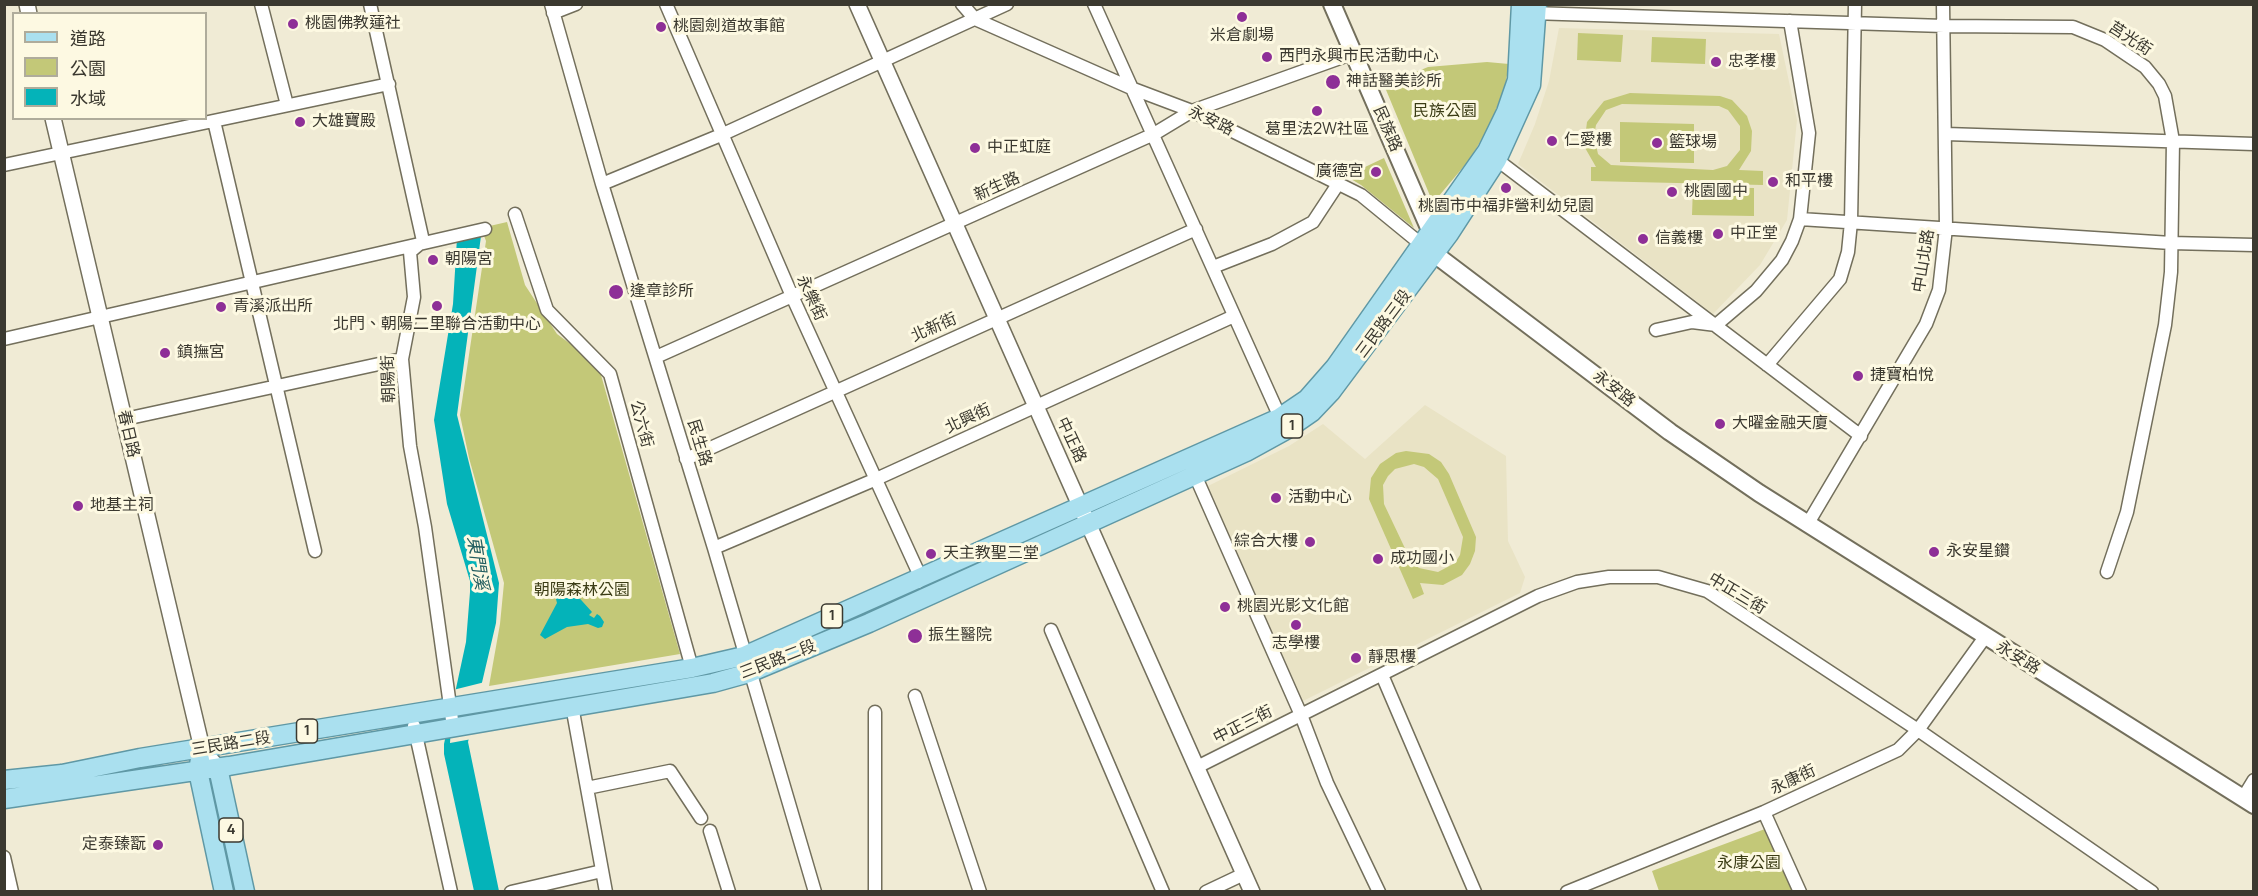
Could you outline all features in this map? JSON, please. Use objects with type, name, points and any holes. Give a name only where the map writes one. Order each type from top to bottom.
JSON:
[{"type":"main road","name":"民族路","points":[[1332,4],[1354,53],[1429,243]]},
{"type":"main road","name":"三民路三段","points":[[1090,522],[1195,475],[1283,424],[1335,367],[1492,155],[1531,85],[1529,8]]},
{"type":"main road","name":"三民路三段","points":[[1429,243],[1492,155]]},
{"type":"main road","name":"永安路","points":[[1429,243],[1670,432],[1807,525],[2248,802]]},
{"type":"main road","name":"三民路三段","points":[[1081,505],[1283,424]]},
{"type":"main road","name":"三民路二段","points":[[4,799],[218,768],[713,683],[920,576],[1081,505]]},
{"type":"main road","name":"三民路二段","points":[[4,780],[62,774],[483,701],[692,668],[746,664],[912,604],[1090,522]]},
{"type":"main road","name":"春日路","points":[[202,749],[198,771],[224,891]]},
{"type":"main road","name":"春日路","points":[[218,768],[244,891]]},
{"type":"street","points":[[261,4],[286,105]]},
{"type":"street","points":[[370,4],[423,241]]},
{"type":"street","points":[[552,9],[576,4]]},
{"type":"street","name":"永樂街","points":[[666,4],[720,135],[836,390],[874,480],[920,576]]},
{"type":"street","name":"中正路","points":[[857,4],[1035,406],[1090,522],[1121,598],[1252,891]]},
{"type":"street","name":"永安路","points":[[962,4],[975,19],[1131,88],[1192,111],[1361,195],[1429,243]]},
{"type":"street","points":[[602,184],[720,135],[1007,4]]},
{"type":"street","points":[[1094,4],[1283,424]]},
{"type":"street","points":[[1767,365],[1839,279],[1848,252],[1851,222],[1855,4]]},
{"type":"street","name":"中山北路","points":[[1807,525],[1926,324],[1939,290],[1946,228],[1943,4]]},
{"type":"street","name":"莒光街","points":[[1529,8],[1790,21],[2073,27],[2105,40],[2130,55],[2159,84],[2168,105],[2173,141],[2171,243],[2165,325],[2128,508],[2107,572]]},
{"type":"street","name":"民生路","points":[[552,9],[602,184],[714,548],[746,664],[815,891]]},
{"type":"street","points":[[1656,330],[1692,321],[1716,325],[1756,291],[1782,260],[1800,219],[1809,132],[1790,21]]},
{"type":"street","name":"新生路","points":[[656,357],[1154,134],[1192,111],[1354,53]]},
{"type":"street","points":[[4,165],[389,84]]},
{"type":"street","name":"春日路","points":[[53,120],[202,749],[218,768]]},
{"type":"street","points":[[213,121],[315,551]]},
{"type":"street","points":[[1946,134],[2253,144]]},
{"type":"street","points":[[1492,155],[1861,436]]},
{"type":"street","points":[[1213,267],[1272,244],[1313,222],[1338,184]]},
{"type":"street","name":"公六街","points":[[515,214],[547,310],[610,374],[692,668]]},
{"type":"street","points":[[1800,219],[2171,243],[2253,245]]},
{"type":"street","points":[[4,339],[423,241],[484,229]]},
{"type":"street","name":"北新街","points":[[686,459],[1196,229]]},
{"type":"street","name":"朝陽街","points":[[423,241],[410,252],[414,297],[402,359],[410,446],[454,706],[453,727]]},
{"type":"street","name":"北興街","points":[[714,548],[874,480],[1234,316]]},
{"type":"street","points":[[125,419],[402,359]]},
{"type":"street","points":[[1195,475],[1301,715],[1327,783],[1379,891]]},
{"type":"street","points":[[912,604],[920,576]]},
{"type":"street","name":"中正三街","points":[[1197,767],[1538,596],[1577,582],[1609,577],[1658,577],[1707,591],[1918,730],[2152,891]]},
{"type":"street","points":[[1051,630],[1163,891]]},
{"type":"street","name":"永康街","points":[[1567,891],[1764,812],[1898,750],[1918,730],[1985,637]]},
{"type":"street","points":[[1382,675],[1475,891]]},
{"type":"street","points":[[915,696],[980,891]]},
{"type":"street","points":[[572,706],[606,891]]},
{"type":"street","points":[[875,712],[875,891]]},
{"type":"street","points":[[412,714],[451,891]]},
{"type":"street","points":[[587,788],[670,771],[701,818]]},
{"type":"street","points":[[2248,802],[2253,780]]},
{"type":"street","points":[[1764,812],[1800,891]]},
{"type":"street","points":[[710,831],[729,891]]},
{"type":"street","points":[[4,857],[12,891]]},
{"type":"street","points":[[511,891],[602,871]]},
{"type":"street","points":[[1206,891],[1244,874]]},
{"type":"shaded area","name":"桃園國中","points":[[1559,28],[1779,34],[1797,120],[1787,220],[1760,265],[1713,314],[1518,164],[1535,124],[1549,81]]},
{"type":"shaded area","name":"成功國小","points":[[1425,405],[1506,456],[1508,541],[1525,577],[1520,593],[1303,701],[1208,486],[1289,446],[1323,424],[1365,459]]},
{"type":"green space","points":[[1578,33],[1623,35],[1621,62],[1577,60]]},
{"type":"green space","points":[[1652,37],[1706,39],[1705,64],[1651,62]]},
{"type":"green space","name":"民族公園","points":[[1487,62],[1509,64],[1505,86],[1490,125],[1470,159],[1433,203],[1384,85],[1428,67]]},
{"type":"green space","points":[[1630,93],[1720,96],[1732,100],[1747,116],[1752,131],[1751,151],[1739,170],[1763,171],[1763,185],[1591,181],[1591,167],[1596,167],[1584,146],[1587,122],[1604,101]],"holes":[[[1622,104],[1719,106],[1728,110],[1740,126],[1740,150],[1727,166],[1713,170],[1611,165],[1598,154],[1594,136],[1596,125],[1606,110]]]},
{"type":"green space","name":"籃球場","points":[[1620,122],[1694,124],[1694,163],[1620,162]]},
{"type":"green space","points":[[1384,158],[1414,228],[1361,185],[1346,176]]},
{"type":"green space","points":[[1693,187],[1754,188],[1754,216],[1692,215]]},
{"type":"green space","name":"朝陽森林公園","points":[[507,222],[525,285],[557,334],[588,357],[601,375],[680,654],[489,686],[500,624],[504,583],[469,458],[460,415],[486,241],[481,228]]},
{"type":"green space","points":[[1406,451],[1429,454],[1441,462],[1449,474],[1476,537],[1475,551],[1462,575],[1443,585],[1420,583],[1424,594],[1413,599],[1369,499],[1371,478],[1380,464],[1396,453]],"holes":[[[1414,464],[1424,467],[1438,479],[1463,537],[1460,555],[1455,563],[1438,572],[1419,568],[1411,561],[1384,504],[1383,485],[1395,469]]]},
{"type":"green space","name":"永康公園","points":[[1765,829],[1792,891],[1659,891],[1652,871]]},
{"type":"water","name":"東門溪","points":[[481,236],[457,415],[499,583],[496,623],[468,742],[499,891],[474,891],[444,754],[444,744],[466,642],[470,581],[447,504],[434,420],[453,304],[457,238]]},
{"type":"water","points":[[557,589],[573,591],[592,612],[589,615],[594,618],[597,614],[600,616],[604,622],[602,627],[598,628],[588,624],[567,627],[545,639],[540,635],[557,603],[554,591]]},
{"type":"pier","points":[[485,682],[472,739],[450,743],[453,690]]},
{"type":"place","name":"米倉劇場","points":[[1242,17]]},
{"type":"place","name":"桃園佛教蓮社","points":[[293,24]]},
{"type":"place","name":"桃園劍道故事館","points":[[661,27]]},
{"type":"place","name":"西門永興市民活動中心","points":[[1267,57]]},
{"type":"place","name":"忠孝樓","points":[[1716,62]]},
{"type":"place","name":"神話醫美診所","points":[[1333,82]]},
{"type":"place","name":"葛里法2W社區","points":[[1317,111]]},
{"type":"place","name":"大雄寶殿","points":[[300,122]]},
{"type":"place","name":"仁愛樓","points":[[1552,141]]},
{"type":"place","name":"籃球場","points":[[1657,143]]},
{"type":"place","name":"中正虹庭","points":[[975,148]]},
{"type":"place","name":"廣德宮","points":[[1376,172]]},
{"type":"place","name":"和平樓","points":[[1773,182]]},
{"type":"place","name":"桃園市中福非營利幼兒園","points":[[1506,188]]},
{"type":"place","name":"桃園國中","points":[[1672,192]]},
{"type":"place","name":"中正堂","points":[[1718,234]]},
{"type":"place","name":"信義樓","points":[[1643,239]]},
{"type":"place","name":"朝陽宮","points":[[433,260]]},
{"type":"place","name":"逢章診所","points":[[616,292]]},
{"type":"place","name":"北門、朝陽二里聯合活動中心","points":[[437,306]]},
{"type":"place","name":"青溪派出所","points":[[221,307]]},
{"type":"place","name":"鎮撫宮","points":[[165,353]]},
{"type":"place","name":"捷寶柏悅","points":[[1858,376]]},
{"type":"place","name":"大曜金融天廈","points":[[1720,424]]},
{"type":"place","name":"活動中心","points":[[1276,498]]},
{"type":"place","name":"地基主祠","points":[[78,506]]},
{"type":"place","name":"綜合大樓","points":[[1310,542]]},
{"type":"place","name":"永安星鑽","points":[[1934,552]]},
{"type":"place","name":"天主教聖三堂","points":[[931,554]]},
{"type":"place","name":"成功國小","points":[[1378,559]]},
{"type":"place","name":"桃園光影文化館","points":[[1225,607]]},
{"type":"place","name":"志學樓","points":[[1296,625]]},
{"type":"place","name":"振生醫院","points":[[915,636]]},
{"type":"place","name":"靜思樓","points":[[1356,658]]},
{"type":"place","name":"定泰臻翫","points":[[158,845]]}]
